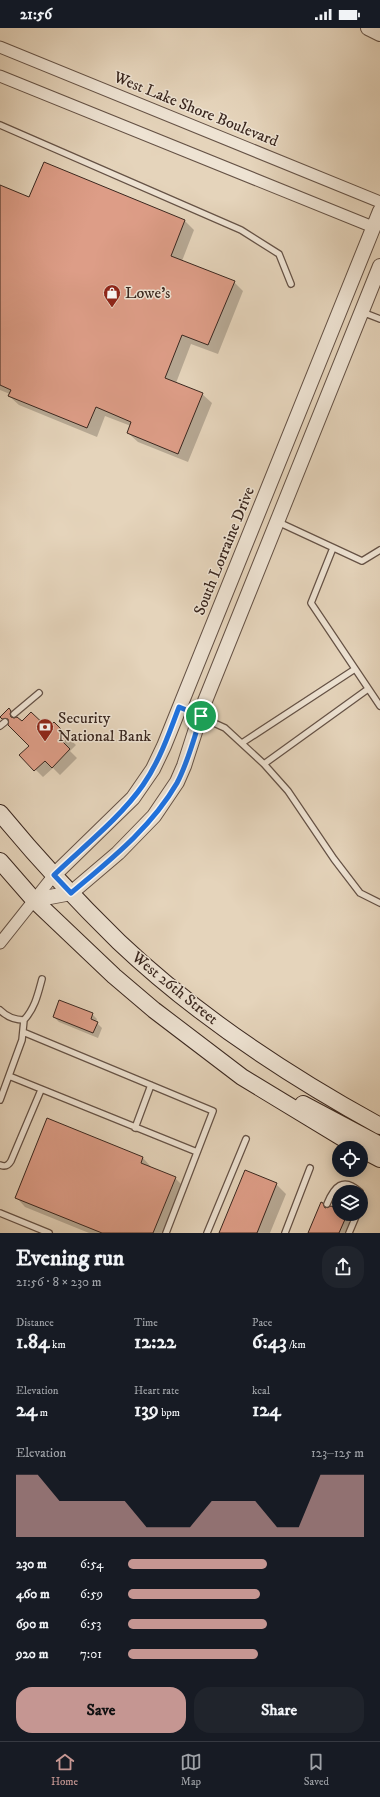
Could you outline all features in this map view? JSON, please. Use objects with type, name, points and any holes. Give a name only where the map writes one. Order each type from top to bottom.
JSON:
[{"type":"main road","name":"West 26th Street","points":[[0,813],[71,893],[119,942],[147,967],[220,1025],[259,1053],[302,1081],[380,1126]]},
{"type":"main road","name":"West 26th Street","points":[[0,861],[34,900],[114,976],[154,1010],[242,1077],[347,1141]]},
{"type":"main road","points":[[215,1057],[380,1145]]},
{"type":"main road","name":"West 26th Street","points":[[368,1153],[380,1159]]},
{"type":"street","points":[[368,28],[380,34]]},
{"type":"street","name":"West Lake Shore Boulevard","points":[[0,47],[380,202]]},
{"type":"street","points":[[0,76],[377,227]]},
{"type":"street","name":"South Lorraine Drive","points":[[54,875],[120,811],[143,785],[164,746],[377,227],[380,211]]},
{"type":"street","points":[[34,900],[71,893],[118,853],[150,820],[166,800],[184,766],[205,701],[380,266]]},
{"type":"street","points":[[0,943],[54,875]]},
{"type":"lane","points":[[0,125],[241,230],[279,254],[291,284]]},
{"type":"lane","points":[[361,312],[380,319]]},
{"type":"lane","points":[[276,522],[362,561],[380,550]]},
{"type":"lane","points":[[333,548],[311,603],[380,706]]},
{"type":"lane","points":[[242,743],[355,669]]},
{"type":"lane","points":[[264,764],[368,688]]},
{"type":"lane","points":[[14,714],[39,693]]},
{"type":"lane","points":[[179,707],[225,728],[264,764],[288,791],[334,859],[360,893],[380,903]]},
{"type":"lane","points":[[0,726],[5,722]]},
{"type":"lane","points":[[0,1100],[22,1040],[24,1020],[30,1014],[42,979]]},
{"type":"lane","points":[[0,1010],[16,1020],[24,1020]]},
{"type":"lane","points":[[23,1032],[213,1111],[166,1233]]},
{"type":"lane","points":[[9,1076],[197,1152]]},
{"type":"lane","points":[[135,1128],[151,1085]]},
{"type":"lane","points":[[0,1165],[8,1165],[11,1161],[42,1090]]},
{"type":"lane","points":[[207,1233],[246,1140]]},
{"type":"lane","points":[[285,1233],[310,1168]]},
{"type":"lane","points":[[327,1204],[332,1193]]},
{"type":"lane","points":[[0,1213],[49,1233]]},
{"type":"lane","points":[[349,1233],[354,1221]]},
{"type":"building","name":"Lowe's","points":[[44,162],[185,220],[171,256],[235,281],[208,345],[182,335],[165,378],[203,393],[178,454],[127,433],[131,422],[96,407],[87,428],[8,396],[11,390],[0,385],[0,185],[29,197]]},
{"type":"building","points":[[9,708],[11,711],[11,717],[17,717],[22,721],[31,712],[48,728],[54,722],[69,737],[63,742],[70,749],[52,768],[45,761],[34,771],[19,755],[29,746],[8,725],[8,719],[2,719],[0,717]]},
{"type":"building","points":[[59,1000],[93,1013],[91,1019],[98,1022],[93,1033],[53,1017]]},
{"type":"building","points":[[47,1118],[143,1157],[141,1163],[176,1177],[153,1233],[102,1233],[15,1198]]},
{"type":"building","points":[[245,1170],[277,1183],[257,1233],[219,1233]]},
{"type":"building","points":[[321,1202],[325,1208],[332,1206],[332,1221],[344,1221],[339,1233],[308,1233]]},
{"type":"place","name":"Lowe's","points":[[112,308]]},
{"type":"place","name":"Security National Bank","points":[[45,742]]},
{"type":"route","points":[[179,707],[201,716],[184,766],[177,782],[166,800],[154,816],[118,853],[71,893],[54,875],[133,798],[143,785],[153,769],[164,746],[179,707]]}]
